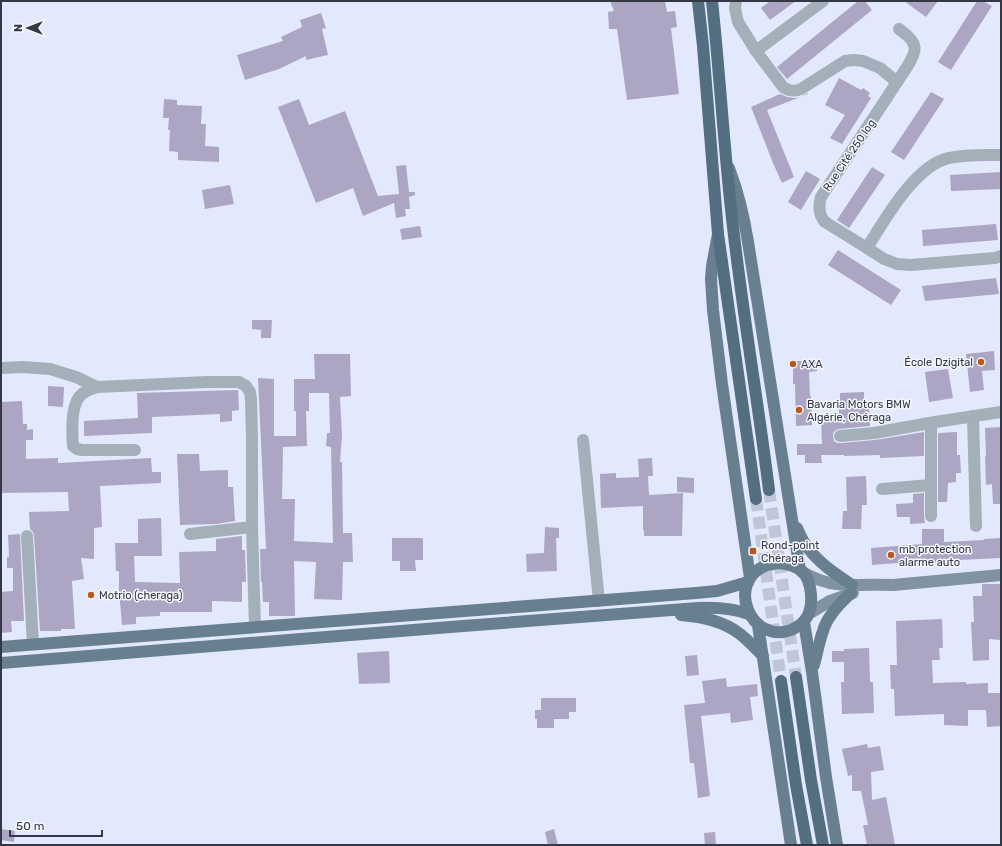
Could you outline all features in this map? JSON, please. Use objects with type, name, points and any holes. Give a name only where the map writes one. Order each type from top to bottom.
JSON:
[{"type":"highway","points":[[698,1],[718,234],[756,499]]},
{"type":"highway","points":[[712,1],[735,243],[769,490]]},
{"type":"highway","points":[[796,677],[811,780],[823,845]]},
{"type":"highway","points":[[781,681],[796,785],[807,845]]},
{"type":"main road","points":[[726,159],[739,197],[745,222],[801,571],[808,583],[811,596],[811,604],[807,617],[812,672],[837,845]]},
{"type":"main road","points":[[718,234],[711,279],[713,310],[749,580],[745,594],[746,608],[753,620],[767,630],[777,632],[787,631],[796,628],[807,617],[830,601],[852,589],[877,584],[893,585],[1001,575]]},
{"type":"main road","points":[[792,518],[803,541],[817,559],[852,589]]},
{"type":"main road","points":[[1,646],[706,592],[727,588],[749,580],[758,570],[763,567],[779,563],[790,565],[813,578],[852,589]]},
{"type":"main road","points":[[812,672],[822,631],[839,605],[852,589]]},
{"type":"main road","points":[[1,663],[652,611],[708,608],[738,610],[749,614]]},
{"type":"main road","points":[[652,611],[699,617],[717,621],[741,634],[763,656]]},
{"type":"main road","points":[[758,625],[791,845]]},
{"type":"street","points":[[736,1],[735,8],[738,22],[756,51],[783,87],[788,90],[801,90],[845,62],[854,60],[863,61],[880,68],[897,82]]},
{"type":"street","points":[[756,51],[823,1]]},
{"type":"street","name":"Rue Cité 250 log","points":[[866,248],[825,222],[821,218],[819,203],[913,57],[915,45],[898,29]]},
{"type":"street","points":[[1001,155],[959,156],[937,162],[926,170],[900,197],[866,248],[884,259],[897,264],[911,265],[995,258],[1001,256]]},
{"type":"street","points":[[1,368],[23,367],[50,369],[76,377],[97,387]]},
{"type":"street","points":[[135,450],[82,450],[73,446],[73,419],[75,405],[79,397],[87,390],[97,387],[207,382],[238,382],[246,386],[250,392],[251,400],[252,527],[255,627]]},
{"type":"street","points":[[840,436],[874,433],[1001,412]]},
{"type":"street","points":[[973,416],[976,526]]},
{"type":"street","points":[[931,516],[931,425],[935,422]]},
{"type":"street","points":[[583,440],[599,601]]},
{"type":"street","points":[[882,489],[931,485]]},
{"type":"street","points":[[190,534],[252,527]]},
{"type":"street","points":[[28,536],[33,644]]},
{"type":"building","points":[[610,1],[665,1],[667,12],[675,11],[677,27],[671,28],[679,94],[627,100],[617,29],[609,29],[608,12],[614,11]]},
{"type":"building","points":[[770,1],[796,1],[770,20],[761,8]]},
{"type":"building","points":[[858,1],[865,1],[872,10],[787,79],[777,67]]},
{"type":"building","points":[[904,1],[938,1],[926,17]]},
{"type":"building","points":[[977,1],[983,1],[992,6],[951,70],[938,62]]},
{"type":"building","points":[[321,13],[326,28],[322,29],[328,55],[306,60],[306,56],[279,69],[245,80],[237,55],[283,41],[281,37],[302,27],[300,20]]},
{"type":"building","points":[[839,78],[861,90],[863,88],[870,93],[868,96],[871,98],[842,144],[830,138],[845,115],[825,105]]},
{"type":"building","points":[[931,92],[944,99],[904,160],[891,152]]},
{"type":"building","points":[[780,94],[787,97],[800,97],[767,110],[794,177],[782,183],[751,107]]},
{"type":"building","points":[[164,99],[177,100],[177,105],[202,106],[201,124],[206,124],[205,146],[219,147],[219,162],[178,160],[178,152],[169,151],[169,118],[163,118]]},
{"type":"building","points":[[299,99],[309,125],[345,111],[378,196],[399,194],[396,166],[406,165],[409,192],[415,192],[415,195],[409,197],[410,209],[405,209],[406,216],[396,218],[394,203],[363,216],[353,188],[316,203],[278,107]]},
{"type":"building","points":[[872,167],[885,175],[849,228],[837,220]]},
{"type":"building","points":[[806,171],[820,179],[801,210],[788,202]]},
{"type":"building","points":[[1001,172],[1001,189],[951,191],[950,175]]},
{"type":"building","points":[[230,185],[234,204],[205,209],[202,190]]},
{"type":"building","points":[[996,224],[998,240],[923,246],[922,230]]},
{"type":"building","points":[[420,226],[422,237],[402,240],[400,229]]},
{"type":"building","points":[[838,250],[901,290],[891,305],[828,265]]},
{"type":"building","points":[[996,278],[999,294],[925,301],[922,286]]},
{"type":"building","points":[[252,320],[272,320],[271,338],[261,338],[261,330],[252,329]]},
{"type":"building","name":"École Dzigital","points":[[994,351],[995,370],[982,371],[984,390],[970,392],[966,354]]},
{"type":"building","points":[[314,354],[350,354],[351,396],[340,397],[342,436],[340,462],[342,462],[343,533],[352,533],[353,562],[343,562],[342,600],[314,599],[316,562],[294,561],[295,616],[269,616],[269,602],[263,602],[261,582],[260,549],[266,549],[258,378],[274,379],[274,436],[296,436],[294,379],[315,379]],"holes":[[[309,393],[329,393],[330,433],[327,433],[326,446],[331,447],[333,543],[294,541],[295,499],[282,499],[283,447],[307,446],[306,411],[309,411]]]},
{"type":"building","points":[[793,361],[817,361],[817,371],[809,372],[812,425],[796,426]]},
{"type":"building","points":[[948,369],[953,398],[929,402],[925,372]]},
{"type":"building","points":[[48,386],[64,387],[63,407],[48,406]]},
{"type":"building","points":[[238,390],[239,410],[232,411],[232,421],[220,422],[220,414],[152,417],[152,433],[84,436],[84,421],[138,418],[137,393]]},
{"type":"building","points":[[864,392],[864,408],[869,408],[870,426],[836,430],[833,433],[834,441],[841,443],[875,440],[924,432],[924,456],[880,458],[880,455],[821,455],[822,463],[805,463],[805,455],[797,455],[797,444],[822,444],[821,420],[839,419],[840,393]]},
{"type":"building","points":[[22,401],[23,424],[27,424],[27,430],[33,429],[33,440],[26,440],[26,459],[58,458],[58,463],[151,458],[152,472],[161,472],[161,483],[100,486],[102,527],[94,528],[94,559],[81,558],[84,579],[72,581],[75,629],[40,631],[34,536],[30,529],[29,512],[69,511],[68,492],[1,493],[1,402]]},
{"type":"building","points":[[1001,427],[1001,504],[993,504],[992,484],[986,485],[985,428]]},
{"type":"building","points":[[957,432],[957,455],[960,455],[961,473],[956,473],[956,482],[948,483],[947,502],[938,502],[938,433]]},
{"type":"building","points":[[177,454],[199,454],[200,471],[228,470],[228,487],[233,487],[235,521],[216,524],[180,525]]},
{"type":"building","points":[[652,458],[653,476],[648,476],[649,495],[683,493],[682,536],[644,536],[643,506],[601,508],[600,474],[616,473],[616,478],[639,477],[638,459]]},
{"type":"building","points":[[866,476],[867,505],[862,505],[861,529],[842,529],[843,511],[847,511],[846,477]]},
{"type":"building","points":[[677,477],[694,478],[694,493],[677,492]]},
{"type":"building","points":[[924,493],[925,523],[910,524],[910,517],[897,517],[896,504],[913,503],[913,494]]},
{"type":"building","points":[[161,518],[162,556],[134,556],[135,582],[180,583],[179,552],[216,551],[216,539],[242,536],[242,550],[245,550],[246,582],[242,582],[242,602],[212,601],[212,612],[160,612],[160,616],[136,617],[136,624],[122,625],[119,571],[116,571],[115,543],[138,543],[138,519]]},
{"type":"building","points":[[545,527],[559,528],[559,538],[556,538],[557,571],[527,572],[526,554],[544,553]]},
{"type":"building","points":[[922,529],[944,529],[944,542],[1001,538],[1001,558],[923,563],[923,561],[872,565],[871,548],[922,544]]},
{"type":"building","points":[[20,534],[24,621],[11,621],[12,632],[1,633],[1,592],[13,591],[13,568],[7,568],[7,557],[9,557],[8,535]]},
{"type":"building","points":[[392,538],[423,538],[423,560],[415,560],[416,571],[400,571],[400,561],[392,561]]},
{"type":"building","points":[[982,584],[1001,584],[1001,640],[989,639],[989,660],[973,661],[971,622],[974,622],[973,596],[982,596]]},
{"type":"building","points":[[942,619],[943,648],[939,648],[940,660],[932,660],[933,683],[988,683],[988,693],[1001,693],[1001,726],[987,727],[986,710],[968,710],[968,726],[944,725],[944,714],[895,716],[894,689],[891,689],[890,665],[897,665],[896,621]]},
{"type":"building","points":[[869,648],[870,682],[873,682],[874,713],[842,714],[841,682],[844,682],[844,662],[832,662],[832,651]]},
{"type":"building","points":[[389,651],[390,683],[359,684],[357,653]]},
{"type":"building","points":[[697,655],[699,675],[687,676],[685,656]]},
{"type":"building","points":[[726,678],[727,687],[757,684],[758,696],[750,697],[753,720],[731,723],[730,713],[701,716],[710,796],[698,798],[694,763],[690,763],[684,705],[705,703],[702,681]]},
{"type":"building","points":[[541,698],[576,698],[576,712],[569,712],[569,719],[554,719],[554,728],[537,728],[535,710],[541,710]]},
{"type":"building","points":[[867,744],[868,748],[880,746],[884,770],[871,772],[872,800],[886,797],[895,845],[867,845],[863,825],[868,825],[861,791],[852,791],[852,775],[848,776],[842,749]]},
{"type":"building","points":[[1,829],[15,831],[14,842],[1,840]]},
{"type":"building","points":[[554,829],[558,845],[548,845],[545,832]]},
{"type":"building","points":[[715,832],[716,845],[705,845],[704,833]]},
{"type":"tunnel","points":[[769,490],[796,677]]},
{"type":"tunnel","points":[[756,499],[781,681]]},
{"type":"place","name":"École Dzigital","points":[[981,362]]},
{"type":"place","name":"AXA","points":[[793,364]]},
{"type":"place","name":"Bavaria Motors BMW Algérie, Chéraga","points":[[799,410]]},
{"type":"place","name":"Rond-point Chéraga","points":[[753,551]]},
{"type":"place","name":"mb protection alarme auto","points":[[891,555]]},
{"type":"place","name":"Motrio (cheraga)","points":[[91,595]]}]
